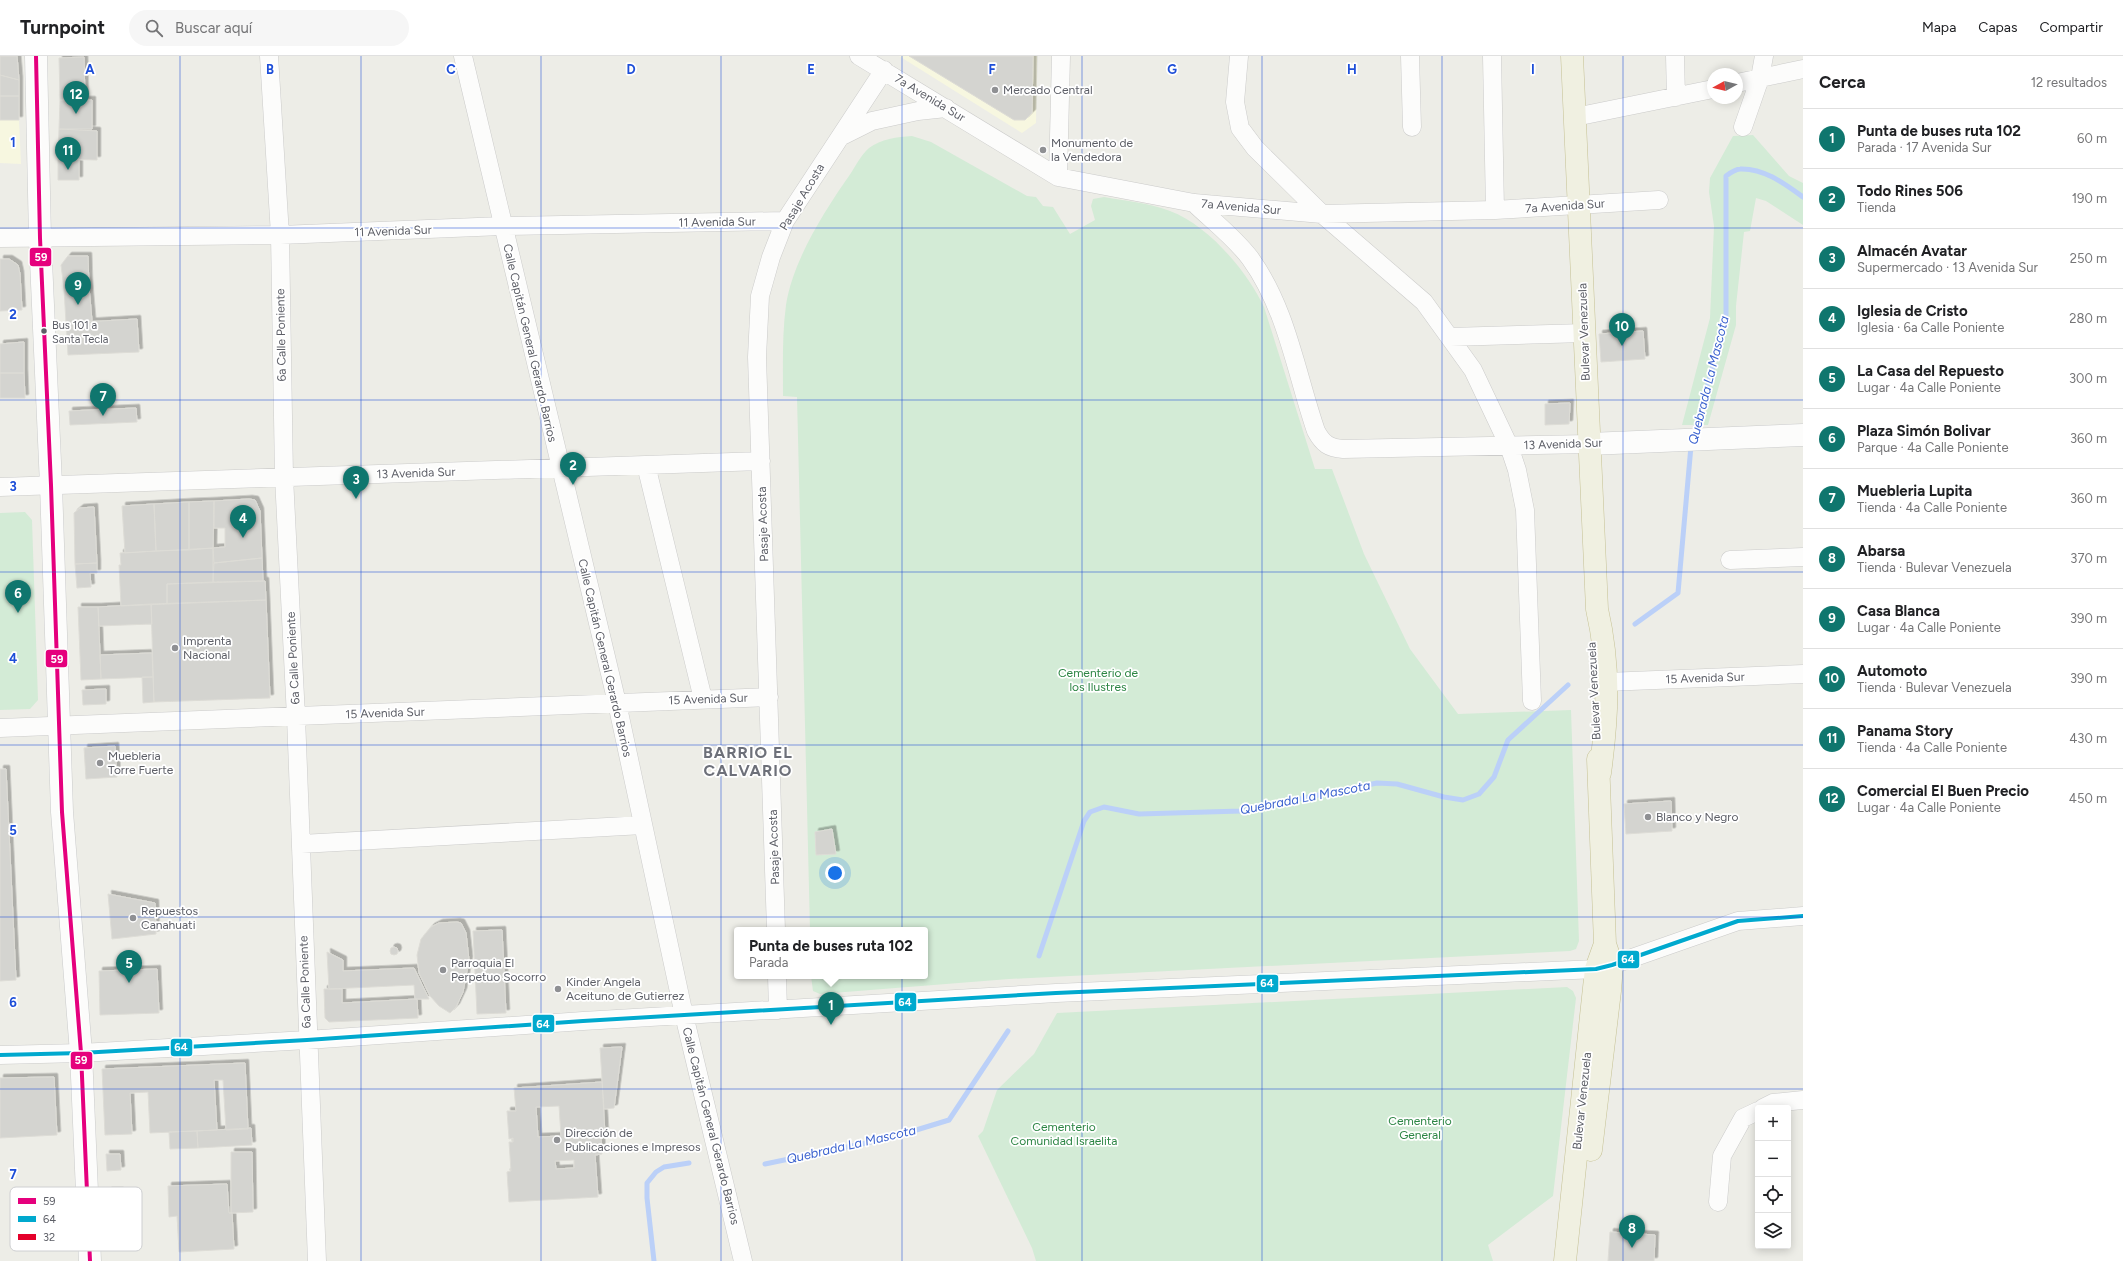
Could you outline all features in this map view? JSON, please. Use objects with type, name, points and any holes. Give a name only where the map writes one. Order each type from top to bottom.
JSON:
[{"type":"highway","name":"Bulevar Venezuela","points":[[1572,56],[1597,609],[1604,642],[1606,682],[1607,720],[1600,773]]},
{"type":"highway","name":"Bulevar Venezuela","points":[[1580,1261],[1605,944],[1600,773],[1593,719],[1591,640],[1597,609]]},
{"type":"highway","name":"Bulevar Venezuela","points":[[1565,1261],[1604,967]]},
{"type":"street","points":[[36,56],[40,238],[51,485],[62,826],[81,1053],[87,1187]]},
{"type":"street","name":"6a Calle Poniente","points":[[269,56],[280,235],[284,477],[296,717],[307,1040],[317,1261]]},
{"type":"street","name":"Calle Capitán General Gerardo Barrios","points":[[463,56],[502,226],[617,703],[684,1015],[744,1261]]},
{"type":"street","name":"7a Avenida Sur","points":[[859,56],[1058,177],[1194,203],[1322,214],[1495,210],[1659,200]]},
{"type":"street","points":[[1058,177],[1061,56]]},
{"type":"street","points":[[1239,56],[1235,102],[1240,128],[1255,148],[1322,214],[1424,302],[1473,370],[1509,446],[1517,470],[1525,510],[1532,701]]},
{"type":"street","points":[[1410,56],[1412,127]]},
{"type":"street","points":[[1492,56],[1495,210]]},
{"type":"street","points":[[1675,56],[1676,97]]},
{"type":"street","points":[[1743,127],[1760,78],[1764,56]]},
{"type":"street","points":[[1743,82],[1803,69]]},
{"type":"street","name":"Pasaje Acosta","points":[[776,927],[757,357],[758,314],[765,276],[785,221],[884,70]]},
{"type":"street","points":[[1575,117],[1707,89]]},
{"type":"street","points":[[839,137],[872,121],[918,111],[946,108]]},
{"type":"street","name":"13 Avenida Sur","points":[[1194,203],[1233,239],[1249,257],[1266,283],[1283,322],[1316,431],[1324,443],[1330,447],[1343,449],[1589,444],[1803,435]]},
{"type":"street","name":"11 Avenida Sur","points":[[0,238],[280,235],[502,226],[785,221]]},
{"type":"street","points":[[1450,337],[1585,333]]},
{"type":"street","name":"13 Avenida Sur","points":[[0,487],[761,461]]},
{"type":"street","points":[[646,465],[703,699]]},
{"type":"street","points":[[1730,560],[1803,557]]},
{"type":"street","name":"15 Avenida Sur","points":[[1606,682],[1803,674]]},
{"type":"street","name":"15 Avenida Sur","points":[[0,728],[769,697]]},
{"type":"street","points":[[301,844],[643,825]]},
{"type":"street","points":[[0,1055],[81,1053],[307,1040],[684,1015],[1056,993],[1604,967],[1738,921],[1803,916]]},
{"type":"street","points":[[777,979],[778,1010]]},
{"type":"street","points":[[1769,1105],[1773,1103],[1803,1100]]},
{"type":"street","points":[[1718,1202],[1722,1156],[1743,1118],[1755,1112]]},
{"type":"street","points":[[90,1251],[90,1261]]},
{"type":"shaded area","name":"Mercado Central","points":[[899,56],[1037,56],[1036,123],[1022,133]]},
{"type":"shaded area","points":[[0,120],[19,120],[21,164],[0,163]]},
{"type":"green space","points":[[1753,135],[1789,176],[1803,183],[1803,225],[1766,201],[1756,198],[1750,231],[1744,232],[1736,306],[1736,325],[1708,425],[1682,425],[1710,318],[1714,226],[1709,192],[1710,178],[1733,136]]},
{"type":"green space","name":"Cementerio de los Ilustres","points":[[912,136],[931,142],[1027,196],[1036,197],[1043,206],[1053,207],[1070,234],[1095,220],[1091,206],[1093,199],[1104,197],[1137,202],[1162,208],[1184,218],[1212,238],[1237,264],[1257,293],[1264,307],[1315,469],[1332,469],[1364,554],[1410,649],[1458,714],[1571,710],[1579,941],[1576,949],[1570,951],[1009,979],[820,994],[813,991],[811,979],[928,979],[928,927],[810,927],[797,397],[783,396],[783,339],[786,305],[795,271],[811,236],[859,160],[869,148],[895,138]]},
{"type":"green space","points":[[25,512],[32,520],[38,700],[30,709],[0,710],[0,513]]},
{"type":"green space","name":"Cementerio General","points":[[1567,987],[1573,991],[1576,998],[1553,1196],[1488,1245],[1493,1261],[1036,1261],[1032,1248],[978,1136],[983,1131],[997,1090],[1034,1054],[1057,1013]]},
{"type":"building","points":[[0,56],[17,56],[19,80],[0,75]]},
{"type":"building","name":"Mercado Central","points":[[909,56],[1033,56],[1032,113],[1025,120],[1014,120]]},
{"type":"building","points":[[84,57],[85,100],[60,100],[59,58]]},
{"type":"building","points":[[0,75],[19,80],[19,96],[0,96]]},
{"type":"building","points":[[0,96],[19,96],[19,120],[0,120]]},
{"type":"building","points":[[60,100],[92,100],[92,129],[59,129]]},
{"type":"building","points":[[59,129],[97,131],[97,160],[58,159]]},
{"type":"building","points":[[58,159],[79,159],[79,180],[58,180]]},
{"type":"building","points":[[68,256],[88,256],[89,287],[64,289],[61,265]]},
{"type":"building","points":[[0,259],[9,259],[18,265],[22,310],[0,311]]},
{"type":"building","points":[[89,287],[92,321],[66,323],[64,289]]},
{"type":"building","points":[[137,319],[139,352],[68,355],[66,323]]},
{"type":"building","points":[[1643,331],[1645,359],[1601,362],[1599,334]]},
{"type":"building","points":[[24,342],[24,373],[0,373],[0,344]]},
{"type":"building","points":[[0,373],[24,373],[25,398],[0,398]]},
{"type":"building","points":[[1570,403],[1569,424],[1545,425],[1545,404]]},
{"type":"building","points":[[136,408],[137,422],[70,425],[69,411]]},
{"type":"building","points":[[255,500],[260,511],[262,558],[214,563],[213,548],[225,547],[225,528],[214,528],[214,501]]},
{"type":"building","points":[[214,501],[213,548],[189,550],[189,502]]},
{"type":"building","points":[[189,502],[189,550],[156,551],[154,504]]},
{"type":"building","points":[[154,504],[156,551],[125,553],[122,506]]},
{"type":"building","points":[[94,507],[97,563],[75,564],[74,513],[80,508]]},
{"type":"building","points":[[213,548],[213,582],[167,584],[167,604],[121,606],[119,565],[121,565],[120,553]]},
{"type":"building","points":[[262,558],[263,581],[213,582],[214,563]]},
{"type":"building","points":[[97,563],[97,573],[90,573],[91,587],[77,588],[75,564]]},
{"type":"building","points":[[265,581],[266,600],[167,604],[167,584]]},
{"type":"building","points":[[266,600],[270,698],[154,702],[151,604]]},
{"type":"building","points":[[151,604],[152,624],[99,626],[98,607]]},
{"type":"building","points":[[78,607],[98,607],[101,679],[81,680]]},
{"type":"building","points":[[152,653],[153,677],[101,679],[100,655]]},
{"type":"building","points":[[142,677],[153,677],[154,702],[143,703]]},
{"type":"building","points":[[106,689],[106,704],[83,705],[82,690]]},
{"type":"building","name":"Muebleria Torre Fuerte","points":[[115,746],[117,777],[86,779],[84,748]]},
{"type":"building","points":[[0,769],[6,769],[16,980],[0,981]]},
{"type":"building","name":"Blanco y Negro","points":[[1671,801],[1672,831],[1626,834],[1624,804]]},
{"type":"building","points":[[832,829],[836,854],[816,855],[815,832]]},
{"type":"building","name":"Repuestos Canahuati","points":[[108,894],[155,903],[156,934],[112,939]]},
{"type":"building","name":"Parroquia El Perpetuo Socorro","points":[[439,923],[461,923],[466,933],[469,960],[463,992],[456,1007],[450,1013],[439,1006],[430,996],[419,973],[417,955],[421,939],[431,927]]},
{"type":"building","points":[[502,930],[506,1013],[477,1014],[473,931]]},
{"type":"building","points":[[392,947],[396,947],[398,951],[396,955],[392,955],[390,953],[390,949]]},
{"type":"building","points":[[327,952],[343,960],[343,971],[414,968],[429,999],[415,999],[414,985],[329,989]]},
{"type":"building","points":[[157,969],[159,1013],[100,1015],[99,971]]},
{"type":"building","points":[[324,989],[342,989],[342,1003],[417,999],[418,1018],[329,1022],[325,1018]]},
{"type":"building","points":[[622,1047],[614,1108],[604,1109],[600,1048]]},
{"type":"building","points":[[245,1063],[248,1129],[226,1130],[223,1080],[214,1080],[217,1130],[150,1133],[148,1092],[130,1093],[132,1134],[105,1135],[102,1069]]},
{"type":"building","points":[[54,1077],[57,1135],[0,1138],[0,1078]]},
{"type":"building","name":"Dirección de Publicaciones e Impresos","points":[[602,1082],[605,1134],[603,1134],[603,1138],[601,1138],[602,1154],[595,1155],[598,1197],[509,1202],[507,1172],[511,1171],[509,1142],[513,1142],[513,1138],[509,1139],[507,1111],[516,1111],[514,1088]],"holes":[[[559,1106],[561,1136],[538,1137],[536,1107]],[[574,1160],[574,1168],[556,1169],[555,1161]]]},
{"type":"building","points":[[251,1128],[252,1145],[198,1148],[197,1131]]},
{"type":"building","points":[[197,1131],[198,1148],[170,1149],[169,1132]]},
{"type":"building","points":[[231,1152],[252,1152],[253,1212],[231,1213]]},
{"type":"building","points":[[106,1154],[120,1154],[121,1170],[107,1171]]},
{"type":"building","points":[[227,1184],[229,1213],[232,1213],[234,1249],[179,1252],[177,1216],[169,1217],[168,1186]]},
{"type":"building","points":[[1610,1232],[1655,1235],[1654,1261],[1608,1261]]},
{"type":"waterway","name":"Quebrada La Mascota","points":[[1694,434],[1726,319],[1726,176],[1738,169],[1757,171],[1774,178],[1803,197]]},
{"type":"waterway","name":"Quebrada La Mascota","points":[[1635,624],[1678,593],[1691,446]]},
{"type":"waterway","name":"Quebrada La Mascota","points":[[1039,956],[1084,821],[1090,812],[1104,807],[1139,814],[1241,811],[1377,783],[1397,784],[1444,797],[1463,800],[1479,794],[1494,777],[1508,740],[1568,685]]},
{"type":"waterway","name":"Quebrada La Mascota","points":[[765,1164],[890,1138],[949,1120],[1008,1031]]},
{"type":"waterway","name":"Quebrada La Mascota","points":[[654,1261],[647,1198],[647,1183],[656,1172],[664,1167],[689,1163]]},
{"type":"transit line","name":"59","points":[[36,56],[40,238],[51,485],[62,812],[81,1053],[87,1187]]},
{"type":"transit line","name":"64","points":[[0,1055],[81,1053],[307,1040],[583,1021],[1056,993],[1596,969],[1612,965],[1738,921],[1803,916]]},
{"type":"transit line","name":"59","points":[[90,1251],[90,1261]]},
{"type":"place","name":"Mercado Central","points":[[995,90]]},
{"type":"place","name":"Comercial El Buen Precio","points":[[76,114]]},
{"type":"place","name":"Monumento de la Vendedora","points":[[1043,150]]},
{"type":"place","name":"Panama Story","points":[[68,170]]},
{"type":"place","name":"Casa Blanca","points":[[78,305]]},
{"type":"place","name":"Bus 101 a Santa Tecla","points":[[44,331]]},
{"type":"place","name":"Automoto","points":[[1622,346]]},
{"type":"place","name":"Muebleria Lupita","points":[[103,416]]},
{"type":"place","name":"Todo Rines 506","points":[[573,485]]},
{"type":"place","name":"Almacén Avatar","points":[[356,499]]},
{"type":"place","name":"Iglesia de Cristo","points":[[243,538]]},
{"type":"place","name":"Plaza Simón Bolivar","points":[[18,613]]},
{"type":"place","name":"Imprenta Nacional","points":[[175,648]]},
{"type":"place","name":"Muebleria Torre Fuerte","points":[[100,763]]},
{"type":"place","name":"Blanco y Negro","points":[[1648,817]]},
{"type":"place","name":"Repuestos Canahuati","points":[[133,918]]},
{"type":"place","name":"Parroquia El Perpetuo Socorro","points":[[443,970]]},
{"type":"place","name":"La Casa del Repuesto","points":[[129,983]]},
{"type":"place","name":"Kinder Angela Aceituno de Gutierrez","points":[[558,989]]},
{"type":"place","name":"Punta de buses ruta 102","points":[[831,1025]]},
{"type":"place","name":"Dirección de Publicaciones e Impresos","points":[[557,1140]]},
{"type":"place","name":"Abarsa","points":[[1632,1248]]},
{"type":"district","name":"BARRIO EL CALVARIO","points":[[748,761]]},
{"type":"park label","name":"Cementerio Comunidad Israelita","points":[[1064,1134]]}]
